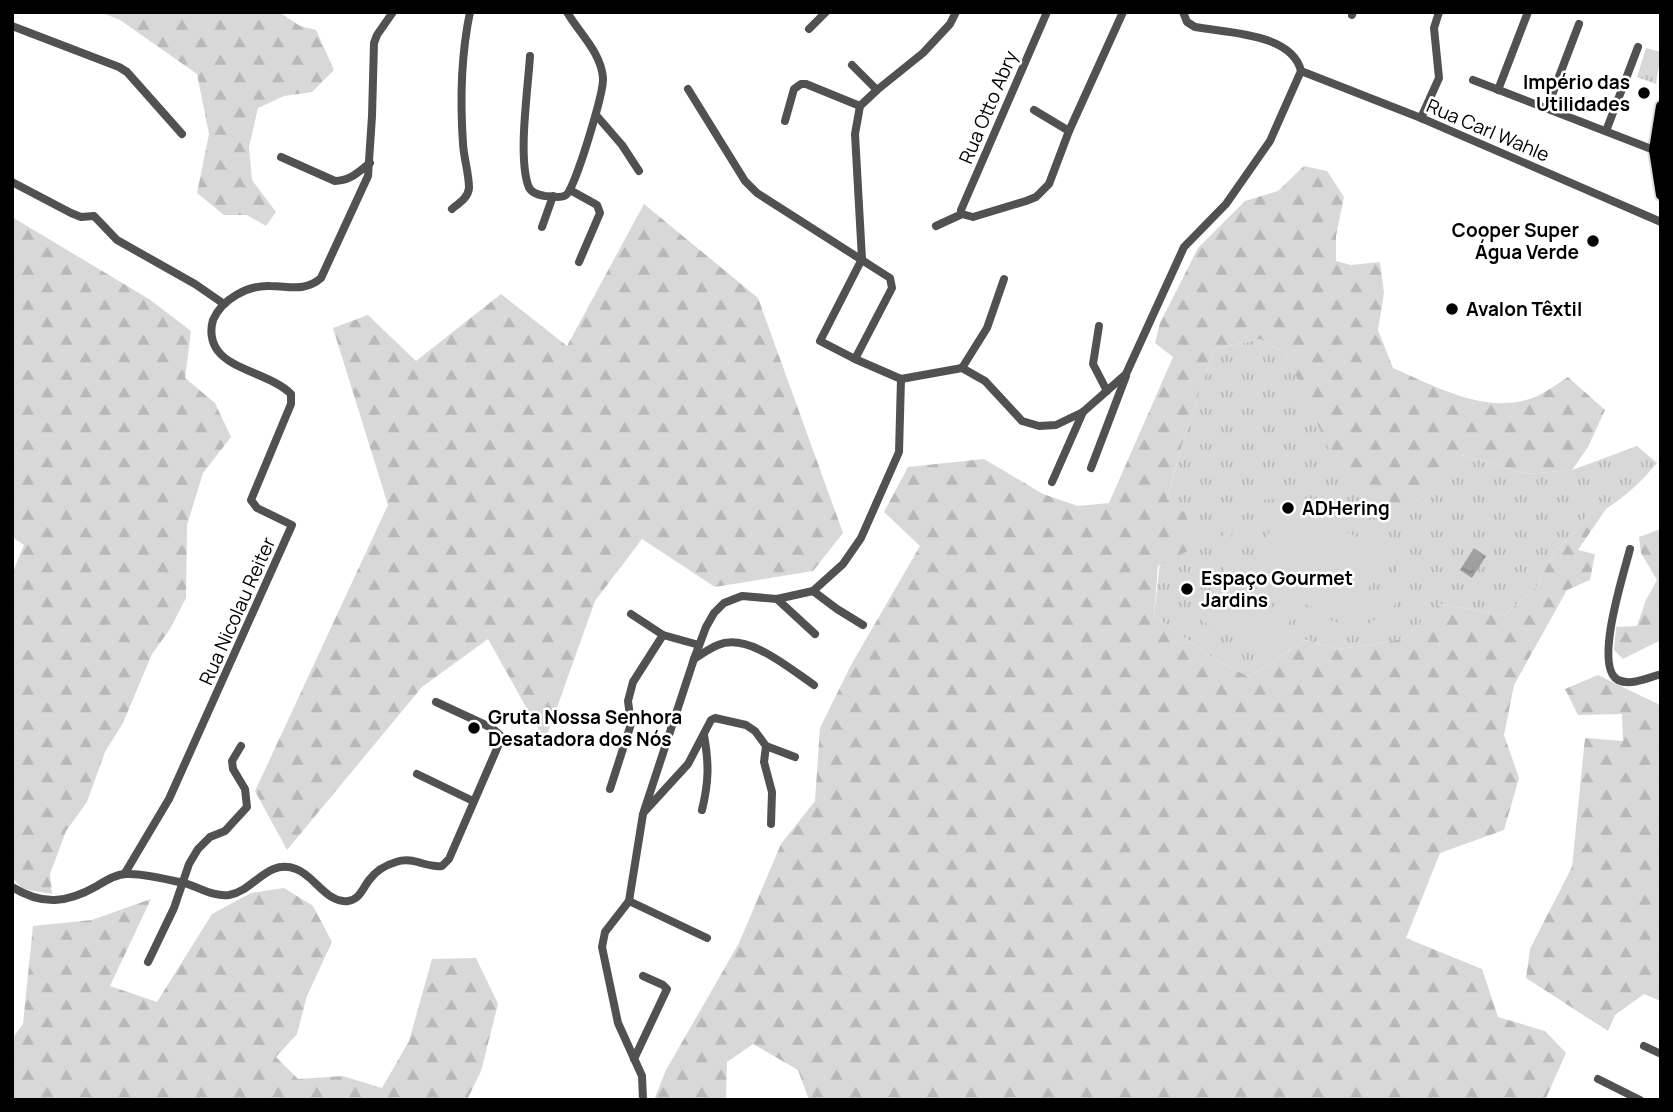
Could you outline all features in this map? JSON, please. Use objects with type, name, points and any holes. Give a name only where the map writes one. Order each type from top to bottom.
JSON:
[{"type":"main road","points":[[1661,106],[1654,150],[1661,195]]},
{"type":"street","points":[[12,182],[71,213],[81,217],[94,216],[117,240],[195,284],[224,304],[256,287],[312,286],[320,278],[363,189],[370,163],[374,43],[393,12]]},
{"type":"street","points":[[452,209],[464,200],[469,190],[463,145],[462,84],[465,35],[470,12]]},
{"type":"street","points":[[530,56],[524,148],[528,185],[531,191],[538,195],[565,195],[570,190],[596,115],[603,80],[601,67],[587,40],[567,12]]},
{"type":"street","points":[[809,29],[826,12]]},
{"type":"street","points":[[956,12],[950,24],[923,53],[860,106],[855,134],[862,259],[820,341],[901,379],[962,368],[985,381],[1022,421],[1039,426],[1056,425],[1083,412],[1126,374]]},
{"type":"street","name":"Rua Otto Abry","points":[[962,214],[966,198],[1047,12]]},
{"type":"street","points":[[936,226],[962,214],[972,218],[1036,197],[1049,184],[1069,131],[1123,12]]},
{"type":"street","points":[[1091,468],[1126,374],[1184,247],[1226,204],[1270,141],[1301,71],[1291,54],[1274,41],[1195,27],[1187,22],[1183,12]]},
{"type":"street","points":[[1421,118],[1440,78],[1434,28],[1439,12]]},
{"type":"street","points":[[1498,90],[1528,12]]},
{"type":"street","points":[[1547,108],[1579,24]]},
{"type":"street","points":[[12,26],[77,49],[127,72],[182,134]]},
{"type":"street","points":[[1606,131],[1638,47]]},
{"type":"street","points":[[852,65],[877,90]]},
{"type":"street","name":"Rua Carl Wahle","points":[[1301,71],[1421,118],[1661,222]]},
{"type":"street","points":[[1473,80],[1654,150]]},
{"type":"street","points":[[785,121],[794,89],[801,84],[860,106]]},
{"type":"street","points":[[688,89],[745,181],[757,193],[890,278],[892,288],[855,359]]},
{"type":"street","points":[[1034,110],[1069,131]]},
{"type":"street","points":[[596,115],[622,145],[639,171]]},
{"type":"street","points":[[281,157],[335,181],[344,181],[370,163]]},
{"type":"street","points":[[570,190],[597,205],[600,213],[579,262]]},
{"type":"street","points":[[542,227],[553,196]]},
{"type":"street","points":[[962,368],[987,328],[1004,279]]},
{"type":"street","name":"Rua Nicolau Reiter","points":[[125,873],[169,799],[292,525],[257,508],[251,500],[291,404],[291,394],[283,386],[230,361],[218,351],[211,337],[212,323],[224,304]]},
{"type":"street","points":[[1099,326],[1093,363],[1107,390]]},
{"type":"street","points":[[643,1100],[642,1076],[618,1023],[602,947],[605,932],[629,901],[643,814],[699,645],[714,613],[724,603],[751,595],[777,599],[813,591],[843,564],[861,538],[894,468],[899,452],[901,379]]},
{"type":"street","points":[[1052,482],[1083,412]]},
{"type":"street","points":[[1630,550],[1610,630],[1608,664],[1611,673],[1618,680],[1629,682],[1661,674]]},
{"type":"street","points":[[813,591],[837,610],[863,625]]},
{"type":"street","points":[[777,599],[815,634]]},
{"type":"street","points":[[631,614],[663,635],[699,645]]},
{"type":"street","points":[[610,789],[631,724],[628,701],[633,682],[663,635]]},
{"type":"street","points":[[694,659],[719,644],[741,643],[763,651],[814,685]]},
{"type":"street","points":[[12,887],[52,901],[66,900],[125,873],[183,883],[226,895],[237,893],[262,874],[288,867],[305,874],[335,899],[345,902],[353,900],[371,878],[397,862],[414,859],[434,867],[442,866],[449,859],[502,737],[492,728],[436,702]]},
{"type":"street","points":[[643,814],[688,764],[711,720],[721,718],[746,725],[755,731],[766,746],[795,757]]},
{"type":"street","points":[[702,810],[709,763],[704,735]]},
{"type":"street","points":[[148,962],[198,849],[210,837],[225,831],[247,807],[245,789],[233,769],[232,761],[241,746]]},
{"type":"street","points":[[766,746],[764,762],[772,792],[771,824]]},
{"type":"street","points":[[417,774],[474,801]]},
{"type":"street","points":[[629,901],[706,938]]},
{"type":"street","points":[[634,1059],[667,989],[643,976]]},
{"type":"street","points":[[1644,1046],[1661,1054]]},
{"type":"street","points":[[1598,1080],[1640,1100]]},
{"type":"green space","points":[[100,12],[279,12],[300,26],[316,30],[334,70],[312,92],[284,96],[258,108],[249,147],[252,180],[276,212],[266,226],[247,215],[224,215],[197,193],[209,134],[197,74],[120,20]]},
{"type":"green space","points":[[1646,48],[1661,52],[1656,84],[1637,77]]},
{"type":"green space","points":[[1304,166],[1327,171],[1344,197],[1336,236],[1336,261],[1351,265],[1380,262],[1384,293],[1378,330],[1393,368],[1463,397],[1499,403],[1535,397],[1568,377],[1605,410],[1588,447],[1572,470],[1527,474],[1462,455],[1409,509],[1401,511],[1341,477],[1286,353],[1260,339],[1214,349],[1167,499],[1185,513],[1196,547],[1158,566],[1154,616],[1213,658],[1249,677],[1306,640],[1337,649],[1405,638],[1439,604],[1504,615],[1537,586],[1555,551],[1577,530],[1592,507],[1606,509],[1578,550],[1595,554],[1590,580],[1567,590],[1514,685],[1504,735],[1519,778],[1504,830],[1440,853],[1406,938],[1482,969],[1498,1017],[1545,1031],[1566,1053],[1545,1100],[809,1100],[798,1070],[753,1044],[727,1062],[726,1100],[654,1100],[666,1070],[739,943],[781,844],[815,801],[820,728],[851,665],[920,546],[884,512],[908,467],[984,459],[1043,494],[1078,506],[1109,503],[1173,357],[1155,343],[1160,323],[1198,248],[1245,201],[1278,191]]},
{"type":"green space","points":[[644,204],[758,298],[843,533],[813,571],[715,587],[642,539],[595,601],[545,741],[488,639],[422,687],[287,850],[255,791],[388,505],[333,328],[368,315],[416,361],[501,294],[567,346]]},
{"type":"green space","points":[[12,217],[149,299],[191,331],[185,378],[215,403],[231,437],[203,473],[187,525],[186,598],[170,629],[152,654],[123,723],[105,752],[87,802],[66,831],[50,874],[52,894],[23,889],[12,878],[12,574],[24,545],[12,537]]},
{"type":"green space","name":"ADHering","points":[[1260,339],[1286,353],[1298,378],[1409,509],[1462,455],[1527,474],[1572,470],[1637,446],[1657,463],[1633,488],[1606,509],[1592,508],[1577,530],[1555,551],[1537,586],[1504,615],[1439,604],[1405,638],[1337,649],[1306,640],[1249,677],[1213,658],[1154,616],[1167,499],[1214,349]]},
{"type":"green space","points":[[1274,491],[1390,541],[1399,554],[1403,569],[1402,585],[1397,600],[1378,625],[1350,636],[1247,592],[1229,578],[1221,556],[1222,539],[1227,524],[1246,501],[1259,494]],"holes":[[[1266,499],[1283,500],[1387,546],[1394,557],[1396,584],[1392,597],[1376,619],[1365,626],[1352,629],[1247,584],[1237,574],[1231,563],[1229,550],[1235,525],[1253,505]]]},
{"type":"green space","points":[[1281,504],[1385,549],[1353,625],[1249,580]]},
{"type":"green space","points":[[1661,529],[1661,640],[1623,659],[1614,650],[1616,627],[1637,626],[1646,600],[1657,580],[1641,553],[1639,537]]},
{"type":"green space","points":[[1216,585],[1291,618],[1275,654],[1201,621]]},
{"type":"green space","points":[[1598,675],[1660,705],[1661,710],[1661,1001],[1644,994],[1615,1015],[1608,1031],[1526,978],[1530,949],[1572,867],[1585,738],[1623,741],[1622,714],[1578,715],[1565,689]]},
{"type":"green space","points":[[284,888],[313,906],[332,942],[307,996],[297,1034],[276,1057],[298,1079],[343,1076],[382,1088],[409,1041],[432,959],[476,958],[498,1004],[481,1071],[467,1100],[12,1100],[12,1039],[23,1024],[33,926],[92,920],[151,899],[110,986],[157,1002],[212,914],[251,893]]},
{"type":"water","points":[[1474,548],[1486,556],[1472,578],[1460,570]]},
{"type":"place","name":"Império das Utilidades","points":[[1644,93]]},
{"type":"place","name":"Cooper Super Água Verde","points":[[1593,241]]},
{"type":"place","name":"Avalon Têxtil","points":[[1452,309]]},
{"type":"place","name":"ADHering","points":[[1288,508]]},
{"type":"place","name":"Espaço Gourmet Jardins","points":[[1187,589]]},
{"type":"place","name":"Gruta Nossa Senhora Desatadora dos Nós","points":[[474,728]]}]
